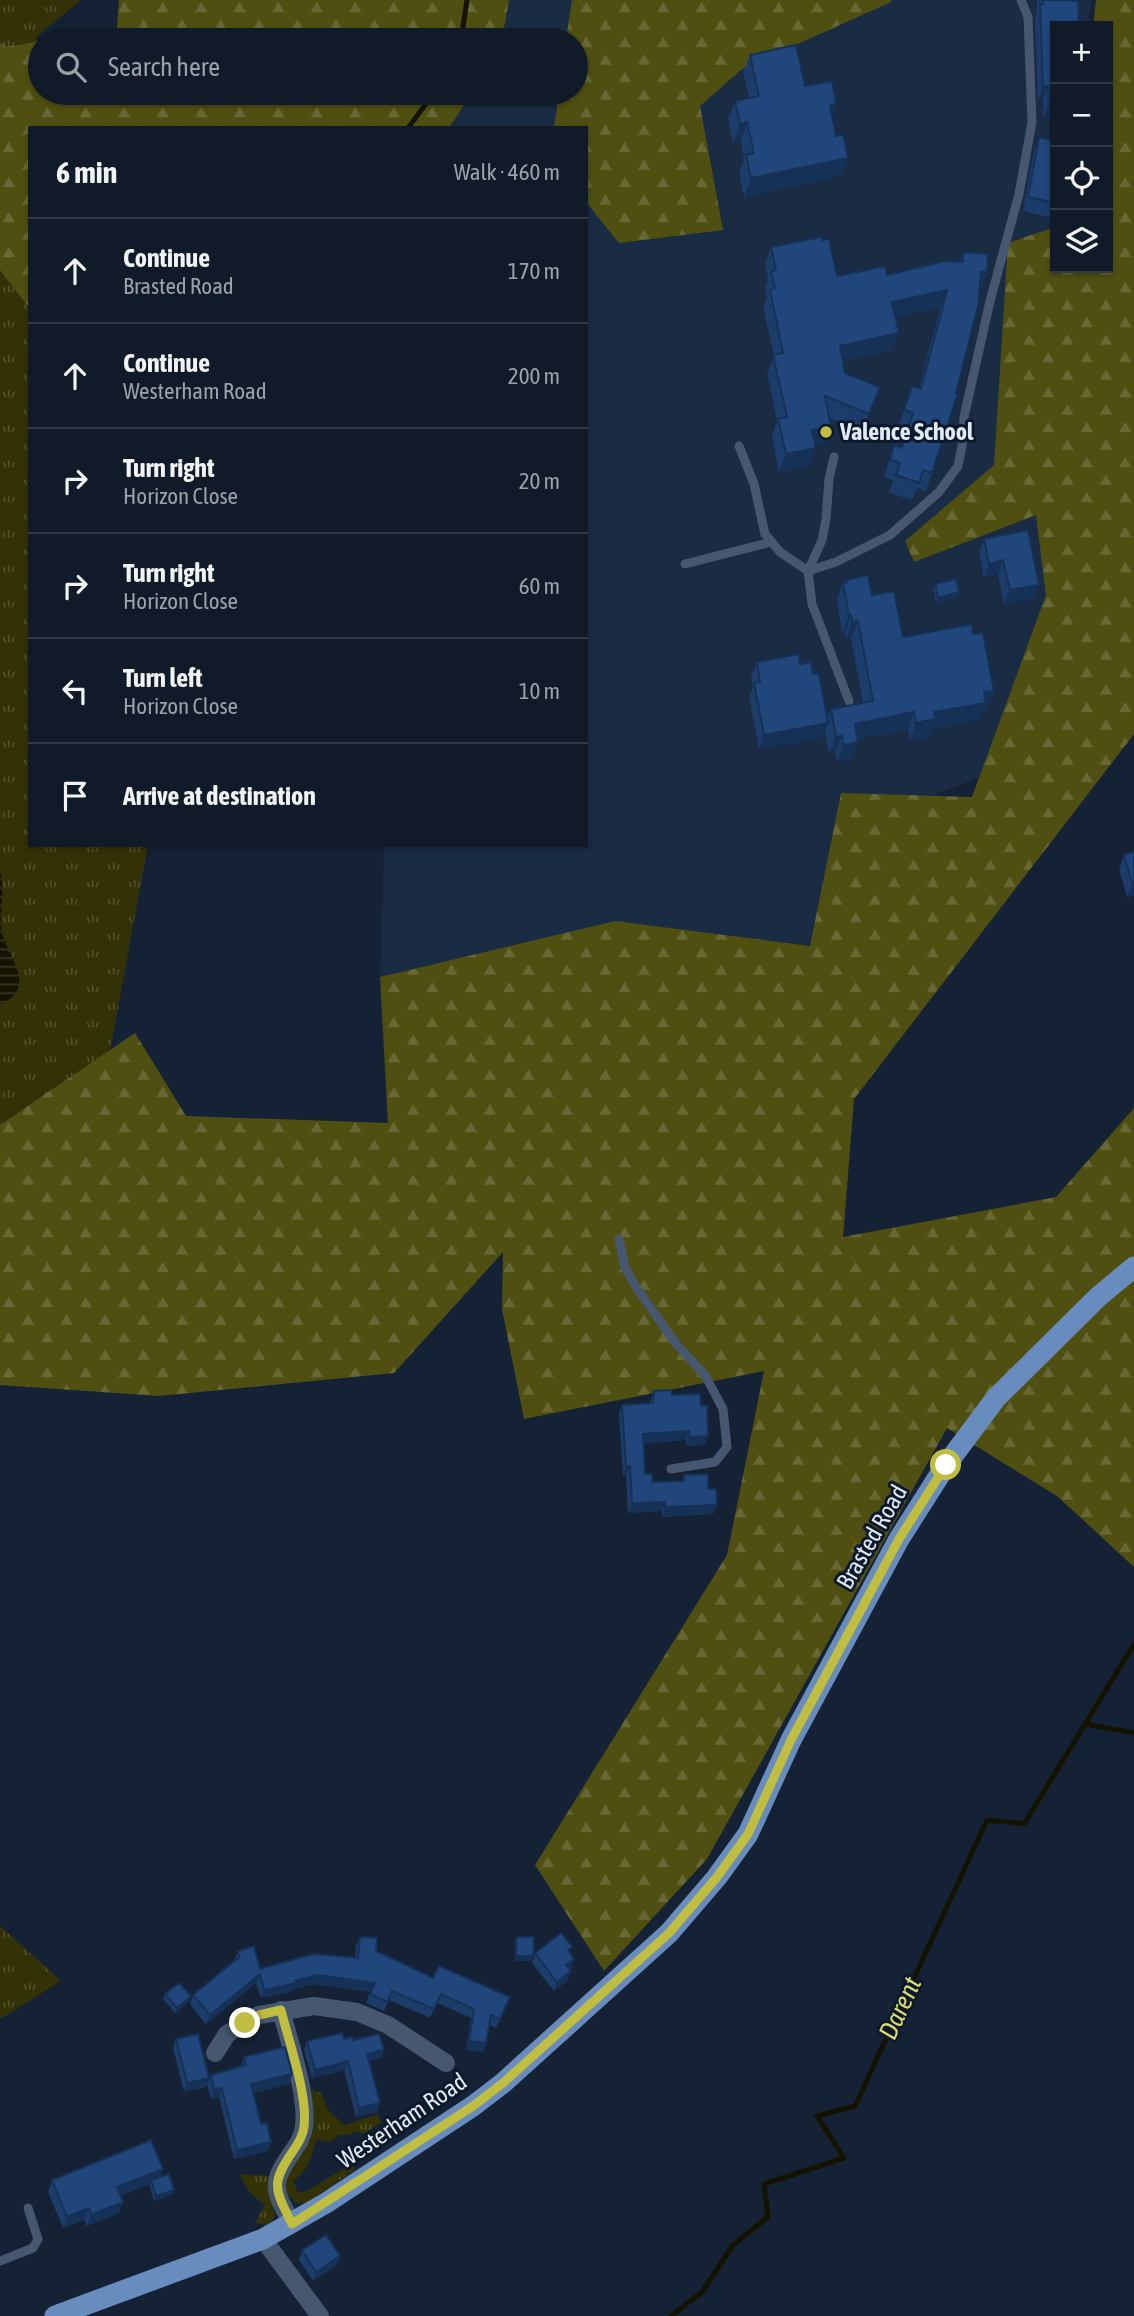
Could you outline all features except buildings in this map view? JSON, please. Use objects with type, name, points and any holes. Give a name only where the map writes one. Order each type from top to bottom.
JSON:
[{"type":"main road","name":"Brasted Road","points":[[717,1877],[748,1834],[791,1740],[905,1530],[946,1465],[1005,1389],[1098,1297],[1134,1267]]},
{"type":"main road","name":"Westerham Road","points":[[55,2316],[262,2239],[292,2224],[462,2113],[503,2083],[669,1933],[717,1877]]},
{"type":"street","points":[[215,2053],[227,2034],[259,2015],[314,2006],[357,2012],[388,2025],[446,2063]]},
{"type":"street","points":[[281,2010],[304,2108],[304,2129],[276,2179],[276,2187],[292,2224]]},
{"type":"street","points":[[262,2239],[320,2316]]},
{"type":"lane","points":[[808,571],[836,562],[890,535],[939,492],[958,466],[964,417],[990,300],[1019,194],[1032,122],[1028,17],[1021,0]]},
{"type":"lane","points":[[739,446],[754,484],[765,534],[780,552],[808,571]]},
{"type":"lane","points":[[834,457],[822,540],[808,571],[812,604],[849,701]]},
{"type":"lane","points":[[685,564],[771,542]]},
{"type":"lane","points":[[619,1239],[625,1268],[636,1287],[676,1345],[705,1375],[723,1409],[727,1447],[715,1462],[671,1469]]},
{"type":"lane","points":[[0,2261],[33,2248],[38,2239],[28,2208]]},
{"type":"shaded area","name":"Valence School","points":[[509,0],[1091,0],[1089,21],[1050,21],[1050,273],[1055,273],[1055,597],[980,777],[913,803],[810,946],[615,921],[380,977],[384,847],[588,847],[588,126],[447,126],[461,105],[588,105],[588,28],[504,28]]},
{"type":"shaded area","points":[[0,871],[1,927],[19,979],[18,989],[12,997],[0,1004]]},
{"type":"green space","points":[[0,0],[81,0],[47,28],[28,28],[28,105],[36,105],[31,126],[28,126],[28,847],[148,847],[101,1100],[0,1147]]},
{"type":"green space","points":[[119,0],[509,0],[504,28],[117,28]]},
{"type":"green space","points":[[572,0],[891,0],[742,69],[700,106],[723,230],[619,243],[588,204],[588,126],[554,126],[557,105],[588,105],[588,28],[568,28]]},
{"type":"green space","points":[[1096,0],[1134,0],[1134,734],[854,1099],[843,1237],[1056,1197],[1134,1108],[1134,1567],[1057,1496],[947,1428],[707,1859],[604,1971],[535,1865],[727,1555],[764,1371],[524,1419],[502,1309],[503,1252],[394,1373],[159,1396],[0,1385],[0,1125],[135,1033],[186,1116],[388,1123],[380,977],[615,921],[810,946],[841,793],[972,797],[1046,595],[1036,515],[914,562],[905,541],[994,465],[1008,243],[1050,229],[1050,273],[1113,273],[1113,21],[1094,21]]},
{"type":"green space","points":[[0,43],[7,47],[28,43],[28,105],[464,105],[450,126],[28,126],[28,306],[0,270]]},
{"type":"green space","points":[[0,1926],[61,1981],[0,2019]]},
{"type":"green space","points":[[314,2090],[322,2094],[327,2109],[344,2125],[378,2114],[381,2123],[363,2134],[357,2131],[339,2135],[330,2142],[316,2140],[306,2168],[293,2180],[298,2193],[305,2192],[355,2162],[353,2171],[306,2203],[296,2203],[285,2191],[283,2177],[308,2092]]},
{"type":"green space","points":[[239,2174],[269,2176],[275,2217],[268,2225],[255,2223],[265,2205],[250,2193]]},
{"type":"waterway","points":[[463,28],[467,0]]},
{"type":"waterway","points":[[409,126],[425,105]]},
{"type":"waterway","name":"Darent","points":[[671,2316],[702,2292],[733,2245],[768,2217],[764,2184],[844,2158],[817,2116],[855,2106],[987,1820],[1024,1824],[1134,1644]]},
{"type":"waterway","points":[[1085,1724],[1134,1733]]},
{"type":"place","name":"Valence School","points":[[826,432]]},
{"type":"route","points":[[245,2023],[259,2015],[281,2010],[298,2078],[304,2108],[304,2129],[276,2179],[276,2187],[292,2224],[473,2106],[503,2083],[669,1933],[717,1877],[748,1834],[791,1740],[899,1539],[946,1465]]}]
